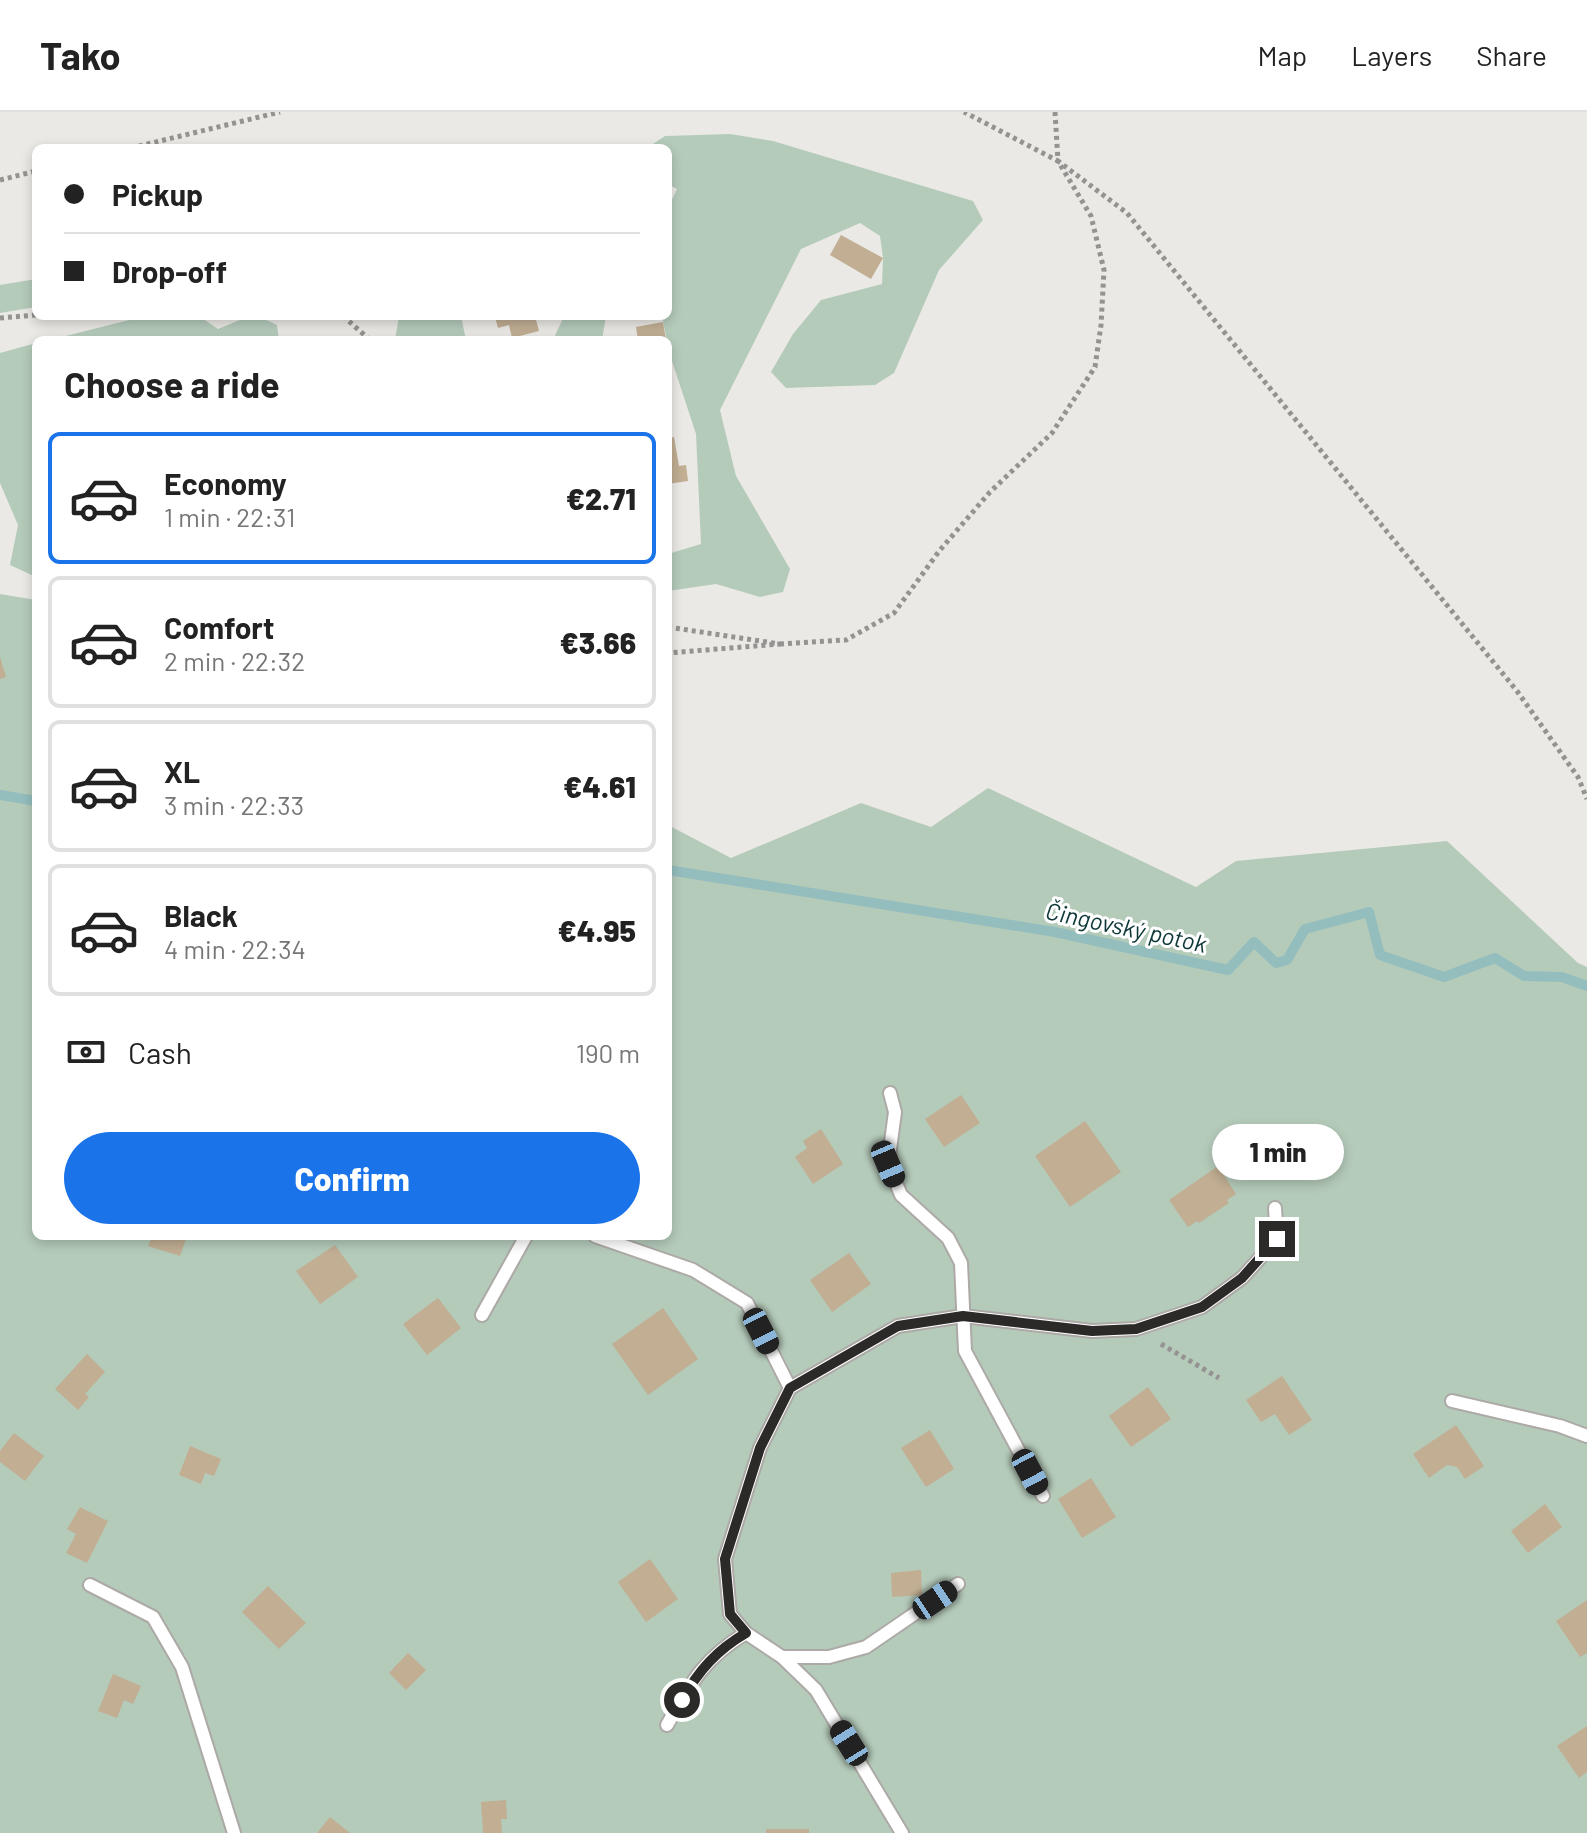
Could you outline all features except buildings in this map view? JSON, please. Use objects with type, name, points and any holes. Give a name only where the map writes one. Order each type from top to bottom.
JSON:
[{"type":"lane","points":[[890,1093],[895,1112],[888,1164],[901,1195],[948,1238],[961,1263],[965,1351],[1043,1496]]},
{"type":"lane","points":[[902,1833],[816,1690],[782,1657],[746,1633],[730,1614],[725,1559],[760,1448],[790,1388],[898,1326],[963,1316],[1092,1331],[1136,1329],[1202,1307],[1242,1278],[1277,1239],[1275,1208]]},
{"type":"lane","points":[[482,1315],[524,1240]]},
{"type":"lane","points":[[607,1240],[693,1270],[747,1303],[790,1388]]},
{"type":"lane","points":[[1452,1401],[1560,1426],[1587,1436]]},
{"type":"lane","points":[[782,1657],[829,1657],[866,1647],[958,1584]]},
{"type":"lane","points":[[90,1585],[153,1617],[182,1667],[234,1833]]},
{"type":"lane","points":[[667,1725],[696,1674],[723,1647],[746,1633]]},
{"type":"path","points":[[148,144],[280,112]]},
{"type":"path","points":[[964,112],[1058,161],[1127,213],[1517,691],[1578,777],[1587,799]]},
{"type":"path","points":[[672,653],[846,640],[894,613],[940,550],[980,504],[1052,433],[1095,367],[1104,270],[1091,216],[1058,161],[1055,112]]},
{"type":"path","points":[[0,180],[32,172]]},
{"type":"path","points":[[0,318],[32,315]]},
{"type":"path","points":[[348,320],[366,336]]},
{"type":"path","points":[[672,628],[780,644]]},
{"type":"path","points":[[1136,1329],[1219,1378]]},
{"type":"green space","points":[[730,134],[773,141],[973,201],[983,220],[939,270],[894,373],[875,385],[786,388],[771,372],[793,334],[821,300],[882,284],[880,236],[860,223],[801,249],[720,410],[736,476],[790,569],[783,592],[760,597],[716,584],[672,590],[672,553],[701,544],[696,434],[672,361],[672,336],[666,336],[663,320],[672,320],[672,200],[677,189],[672,186],[672,144],[653,144],[665,136]]},
{"type":"green space","points":[[32,280],[32,308],[0,313],[0,285]]},
{"type":"green space","points":[[129,320],[205,320],[218,329],[241,320],[265,320],[277,325],[278,336],[66,336]]},
{"type":"green space","points":[[398,320],[462,320],[465,336],[396,336]]},
{"type":"green space","points":[[562,320],[605,320],[603,336],[555,336]]},
{"type":"green space","points":[[32,344],[32,575],[10,565],[18,525],[0,483],[0,353]]},
{"type":"green space","points":[[0,594],[32,599],[32,1240],[672,1240],[672,827],[731,858],[861,803],[931,827],[988,788],[1196,887],[1236,861],[1447,841],[1578,963],[1587,967],[1587,1833],[0,1833]]},
{"type":"waterway","name":"Čingovský potok","points":[[0,795],[32,800]]},
{"type":"waterway","name":"Čingovský potok","points":[[672,871],[1055,932],[1228,970],[1254,942],[1276,963],[1287,960],[1305,929],[1369,912],[1380,955],[1444,977],[1495,958],[1524,976],[1562,977],[1587,986]]},
{"type":"route","points":[[682,1700],[696,1674],[723,1647],[746,1633],[730,1614],[725,1559],[760,1448],[790,1388],[898,1326],[963,1316],[1092,1331],[1136,1329],[1202,1307],[1242,1278],[1277,1239]]}]
